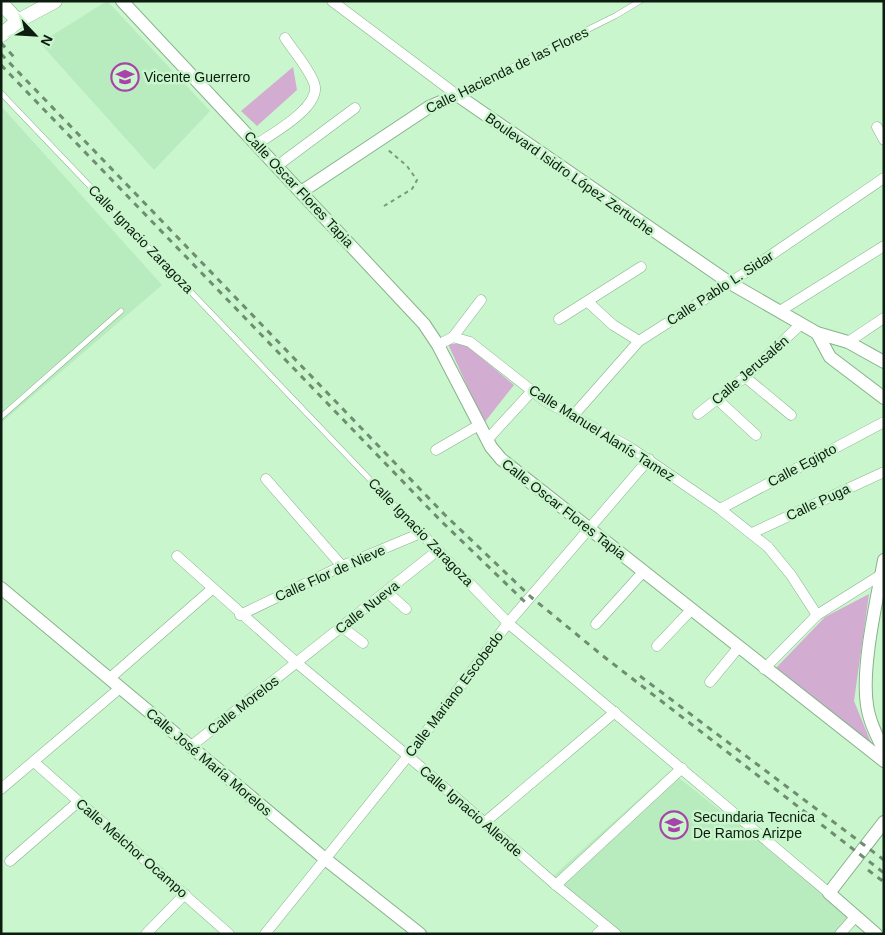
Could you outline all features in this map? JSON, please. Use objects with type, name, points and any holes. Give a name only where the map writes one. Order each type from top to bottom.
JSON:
[{"type":"main road","points":[[1,35],[18,21],[55,1]]},
{"type":"main road","points":[[1,3],[18,21]]},
{"type":"street","name":"Calle Oscar Flores Tapia","points":[[122,1],[424,324],[438,345],[487,440],[496,454],[507,465],[591,529],[764,669],[884,761]]},
{"type":"street","name":"Boulevard Isidro López Zertuche","points":[[332,1],[457,95],[730,282],[800,325],[817,333],[848,342],[884,362]]},
{"type":"street","points":[[257,144],[307,107],[314,96],[315,84],[285,38]]},
{"type":"street","name":"Calle Hacienda de las Flores","points":[[300,192],[429,107],[457,95]]},
{"type":"street","points":[[277,166],[355,108]]},
{"type":"street","points":[[877,128],[884,140]]},
{"type":"street","name":"Calle Pablo L. Sidar","points":[[572,417],[639,341],[884,178]]},
{"type":"street","points":[[780,311],[884,246]]},
{"type":"street","points":[[559,319],[641,267]]},
{"type":"street","points":[[438,345],[453,337],[481,300]]},
{"type":"street","points":[[588,302],[613,325],[639,341]]},
{"type":"street","points":[[848,342],[884,318]]},
{"type":"street","name":"Calle Jerusalén","points":[[698,414],[718,400],[800,325]]},
{"type":"street","points":[[817,333],[830,357],[884,398]]},
{"type":"street","name":"Calle Manuel Alanís Tamez","points":[[453,337],[470,342],[532,391],[572,417],[649,459],[752,533],[779,559],[817,616]]},
{"type":"street","points":[[745,376],[792,415]]},
{"type":"street","points":[[487,440],[532,391]]},
{"type":"street","points":[[718,400],[756,435]]},
{"type":"street","name":"Calle Egipto","points":[[720,509],[884,422]]},
{"type":"street","points":[[436,450],[479,426]]},
{"type":"street","name":"Calle Mariano Escobedo","points":[[265,934],[324,858],[408,756],[508,623],[591,529],[649,459]]},
{"type":"street","name":"Calle Puga","points":[[752,533],[884,472]]},
{"type":"street","points":[[266,479],[342,566]]},
{"type":"street","name":"Calle Ignacio Zaragoza","points":[[421,533],[437,552],[508,623],[682,768],[876,934]]},
{"type":"street","name":"Calle Flor de Nieve","points":[[240,614],[342,566],[421,533]]},
{"type":"street","name":"Calle Nueva","points":[[297,663],[437,552]]},
{"type":"street","name":"Calle Ignacio Allende","points":[[178,556],[240,614],[408,756],[556,885],[616,934]]},
{"type":"street","points":[[884,560],[868,662],[866,693],[869,714],[884,751]]},
{"type":"street","points":[[596,624],[643,572]]},
{"type":"street","points":[[764,669],[817,616],[882,574]]},
{"type":"street","name":"Calle José María Morelos","points":[[1,588],[324,858],[420,934]]},
{"type":"street","points":[[110,678],[212,589]]},
{"type":"street","points":[[387,592],[406,609]]},
{"type":"street","points":[[657,646],[691,610]]},
{"type":"street","points":[[342,627],[363,643]]},
{"type":"street","points":[[710,682],[738,648]]},
{"type":"street","name":"Calle Morelos","points":[[190,747],[297,663]]},
{"type":"street","points":[[1,789],[120,688]]},
{"type":"street","points":[[484,823],[614,712]]},
{"type":"street","name":"Calle Melchor Ocampo","points":[[34,762],[229,934]]},
{"type":"street","points":[[556,885],[682,768]]},
{"type":"street","points":[[10,860],[78,802]]},
{"type":"street","points":[[828,893],[884,822]]},
{"type":"street","points":[[146,934],[185,894]]},
{"type":"street","points":[[840,934],[855,916]]},
{"type":"street","points":[[597,934],[606,926]]},
{"type":"lane","name":"Calle Hacienda de las Flores","points":[[457,95],[615,16],[640,1]]},
{"type":"lane","name":"Calle Ignacio Zaragoza","points":[[1,93],[421,533]]},
{"type":"lane","points":[[1,417],[121,311]]},
{"type":"path","points":[[378,141],[407,166],[417,180],[412,189],[384,206]]},
{"type":"shaded area","name":"Vicente Guerrero","points":[[107,1],[210,111],[154,170],[40,43]]},
{"type":"shaded area","points":[[293,67],[297,90],[257,126],[241,111]]},
{"type":"shaded area","points":[[1,106],[162,285],[1,423]]},
{"type":"shaded area","points":[[448,344],[465,344],[514,385],[484,423]]},
{"type":"shaded area","points":[[869,594],[854,701],[872,745],[775,669],[825,617]]},
{"type":"shaded area","name":"Secundaria Tecnica De Ramos Arizpe","points":[[670,771],[853,915],[837,934],[618,934],[550,879]]},
{"type":"railway","points":[[1,43],[15,58]]},
{"type":"railway","points":[[1,54],[444,514],[531,597],[603,656],[884,873]]},
{"type":"railway","points":[[1,65],[439,519],[525,602]]},
{"type":"railway","points":[[640,676],[884,860]]},
{"type":"railway","points":[[868,870],[884,882]]},
{"type":"place","name":"Vicente Guerrero","points":[[125,77]]},
{"type":"place","name":"Secundaria Tecnica De Ramos Arizpe","points":[[674,825]]}]
